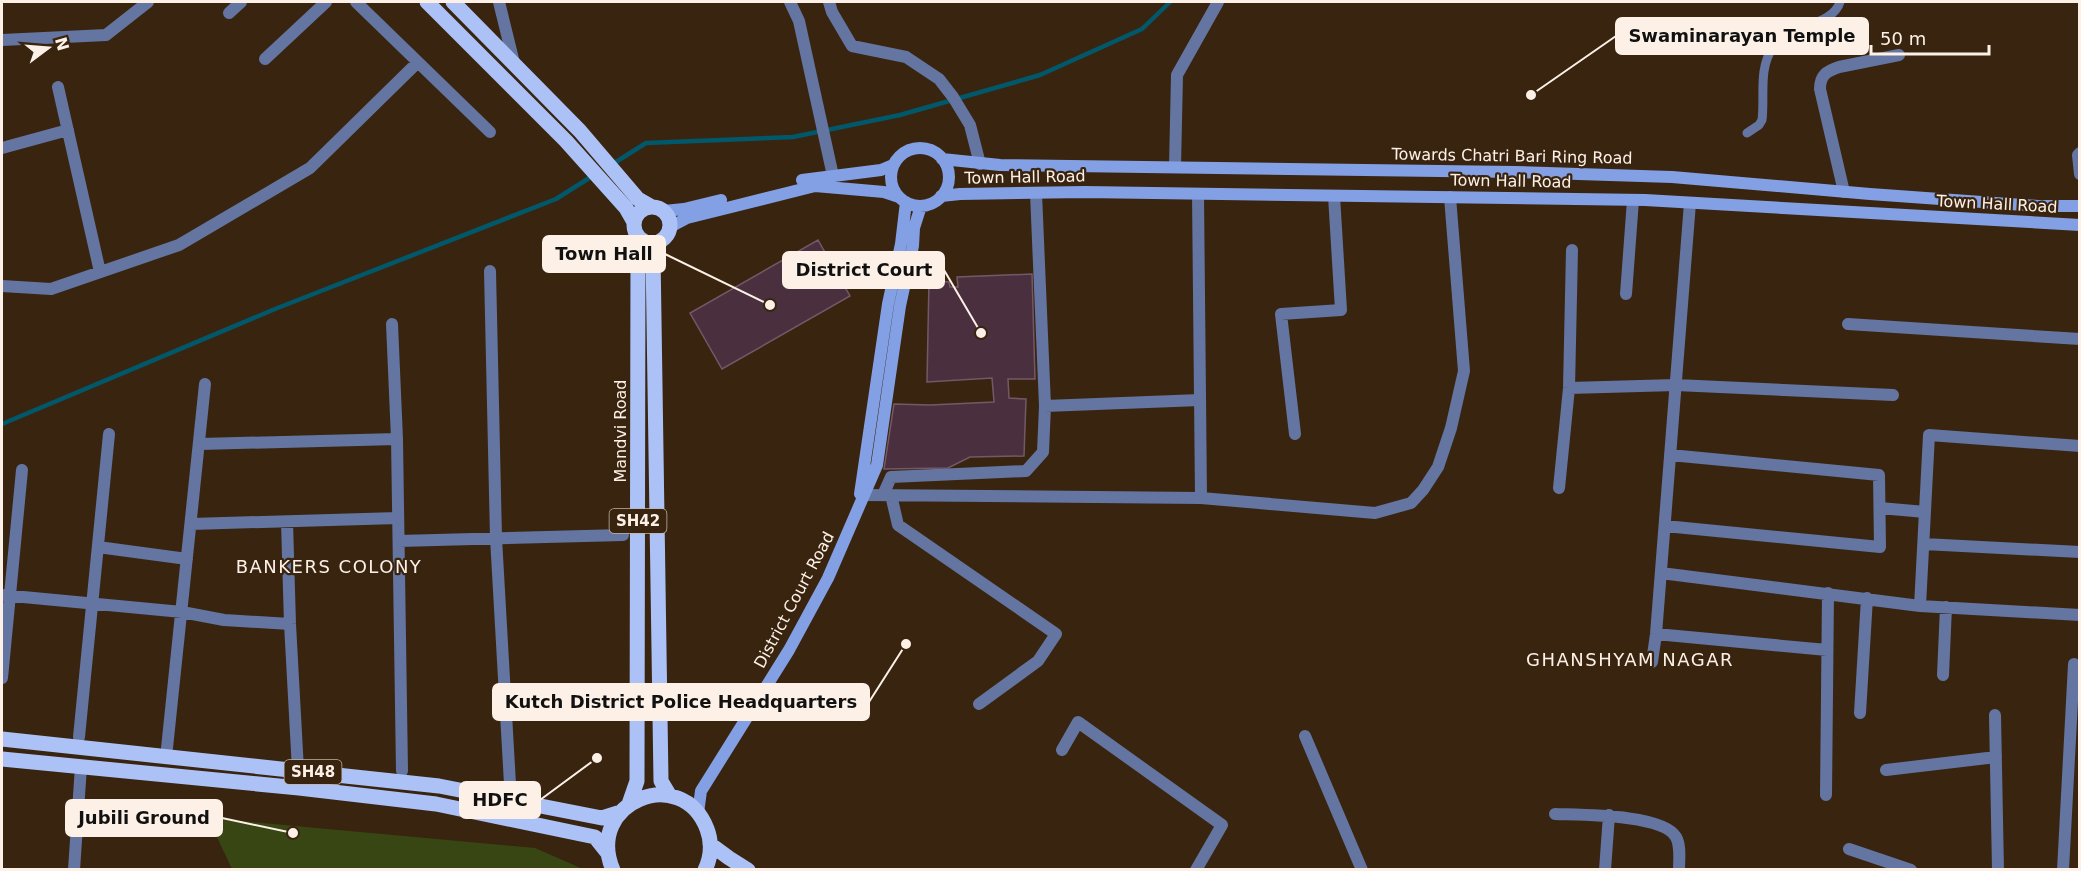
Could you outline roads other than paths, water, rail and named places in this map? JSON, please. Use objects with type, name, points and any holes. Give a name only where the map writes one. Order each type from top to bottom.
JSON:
[{"type":"main road","points":[[427,2],[566,141],[647,243],[660,242],[669,233],[670,221],[658,209],[638,199],[580,131],[453,2]]},
{"type":"main road","points":[[632,222],[641,210],[658,209]]},
{"type":"main road","name":"Mandvi Road","points":[[608,852],[610,830],[625,808],[638,781],[638,249],[632,222]]},
{"type":"main road","name":"SH42","points":[[660,242],[652,254],[660,781],[676,798]]},
{"type":"main road","name":"SH48","points":[[2,739],[439,786],[602,818],[625,808]]},
{"type":"main road","name":"SH48","points":[[2,759],[436,804],[595,837],[608,852]]},
{"type":"main road","points":[[625,808],[648,795],[676,798],[698,813],[709,833],[710,855],[705,870]]},
{"type":"main road","points":[[710,844],[748,870]]},
{"type":"main road","points":[[608,852],[613,870]]},
{"type":"street","points":[[2,40],[106,35],[148,2]]},
{"type":"street","points":[[229,14],[241,2]]},
{"type":"street","points":[[265,59],[326,2]]},
{"type":"street","points":[[356,2],[490,132]]},
{"type":"street","points":[[499,2],[514,63]]},
{"type":"street","points":[[790,2],[800,21],[833,176]]},
{"type":"street","points":[[829,2],[831,12],[852,46],[906,57],[939,79],[957,102],[970,125],[980,164]]},
{"type":"street","points":[[1175,167],[1177,75],[1218,2]]},
{"type":"street","points":[[1844,192],[1820,89],[1822,76],[1839,67],[1899,55]]},
{"type":"street","points":[[2,286],[51,289],[179,245],[310,168],[418,62]]},
{"type":"street","points":[[58,87],[100,272]]},
{"type":"street","points":[[2,148],[68,130]]},
{"type":"street","points":[[658,209],[684,209],[811,178],[881,170],[894,165],[904,153],[912,149],[929,150],[942,159],[948,175],[948,183],[941,196],[936,201],[921,206],[884,192],[814,186],[687,218],[670,227]]},
{"type":"street","points":[[2079,153],[2079,174]]},
{"type":"street","name":"Towards Chatri Bari Ring Road","points":[[942,159],[980,164],[1515,172],[1672,177],[2038,206],[2079,203]]},
{"type":"street","points":[[894,165],[891,182],[903,200]]},
{"type":"street","points":[[979,704],[1038,662],[1056,634],[898,525],[887,495],[891,477],[1026,471],[1043,452],[1045,406],[1036,193]]},
{"type":"street","name":"Town Hall Road","points":[[941,196],[1036,193],[1633,200],[2079,225]]},
{"type":"street","points":[[1198,194],[1201,498]]},
{"type":"street","points":[[1295,434],[1281,314],[1341,310],[1334,196]]},
{"type":"street","points":[[865,495],[1201,498],[1375,513],[1411,503],[1423,490],[1438,467],[1464,371],[1450,197]]},
{"type":"street","name":"District Court Road","points":[[857,515],[888,304],[901,244],[903,200]]},
{"type":"street","points":[[1626,294],[1633,200]]},
{"type":"street","points":[[1652,662],[1690,203]]},
{"type":"street","name":"District Court Road","points":[[701,791],[789,650],[828,578],[877,465],[900,306],[913,246],[914,228],[921,206]]},
{"type":"street","points":[[1559,488],[1569,388],[1572,250]]},
{"type":"street","points":[[490,271],[496,538],[510,800],[508,819]]},
{"type":"street","points":[[392,324],[397,439],[402,771]]},
{"type":"street","points":[[1848,324],[2079,339]]},
{"type":"street","points":[[167,748],[205,384]]},
{"type":"street","points":[[1569,388],[1676,385],[1893,395]]},
{"type":"street","points":[[1045,406],[1200,400]]},
{"type":"street","points":[[79,737],[109,434]]},
{"type":"street","points":[[1920,606],[1929,435],[2079,446]]},
{"type":"street","points":[[200,444],[397,439]]},
{"type":"street","points":[[1665,526],[1880,548],[1879,476],[1670,455]]},
{"type":"street","points":[[2,678],[6,596],[22,470]]},
{"type":"street","points":[[1880,508],[1926,512]]},
{"type":"street","points":[[191,524],[398,518]]},
{"type":"street","points":[[287,522],[299,788]]},
{"type":"street","points":[[399,541],[623,535]]},
{"type":"street","points":[[1924,544],[2079,552]]},
{"type":"street","points":[[98,547],[187,559]]},
{"type":"street","points":[[1661,573],[1920,606],[2079,615]]},
{"type":"street","points":[[1826,795],[1828,593]]},
{"type":"street","points":[[6,596],[182,612],[224,620],[290,624]]},
{"type":"street","points":[[1860,713],[1867,598]]},
{"type":"street","points":[[1943,675],[1946,607]]},
{"type":"street","points":[[1656,634],[1827,651]]},
{"type":"street","points":[[2063,870],[2074,664]]},
{"type":"street","points":[[1995,715],[1998,870]]},
{"type":"street","points":[[1062,750],[1078,722],[1222,825],[1196,870]]},
{"type":"street","points":[[1305,736],[1362,870]]},
{"type":"street","points":[[1886,770],[1996,757]]},
{"type":"street","points":[[74,870],[81,766]]},
{"type":"street","points":[[676,798],[701,791],[698,813]]},
{"type":"street","points":[[1555,814],[1609,815],[1657,824],[1672,832],[1679,843],[1679,870]]},
{"type":"street","points":[[1605,870],[1609,815]]},
{"type":"street","points":[[1849,849],[1911,870]]},
{"type":"lane","points":[[1747,133],[1759,125],[1762,120],[1763,69],[1773,47],[1793,32],[1831,15],[1838,9],[1840,2]]},
{"type":"waterway","points":[[611,165],[646,143],[793,137],[900,115],[1040,75],[1142,29],[1170,2]]},
{"type":"waterway","points":[[2,424],[275,309],[556,199],[594,175]]},
{"type":"place","name":"Swaminarayan Temple","points":[[1531,95]]},
{"type":"place","name":"Town Hall","points":[[770,305]]},
{"type":"place","name":"District Court","points":[[981,333]]},
{"type":"place","name":"Kutch District Police Headquarters","points":[[906,644]]},
{"type":"place","name":"HDFC","points":[[597,758]]},
{"type":"place","name":"Jubili Ground","points":[[293,833]]},
{"type":"district","name":"BANKERS COLONY","points":[[329,566]]},
{"type":"district","name":"GHANSHYAM NAGAR","points":[[1630,659]]}]
